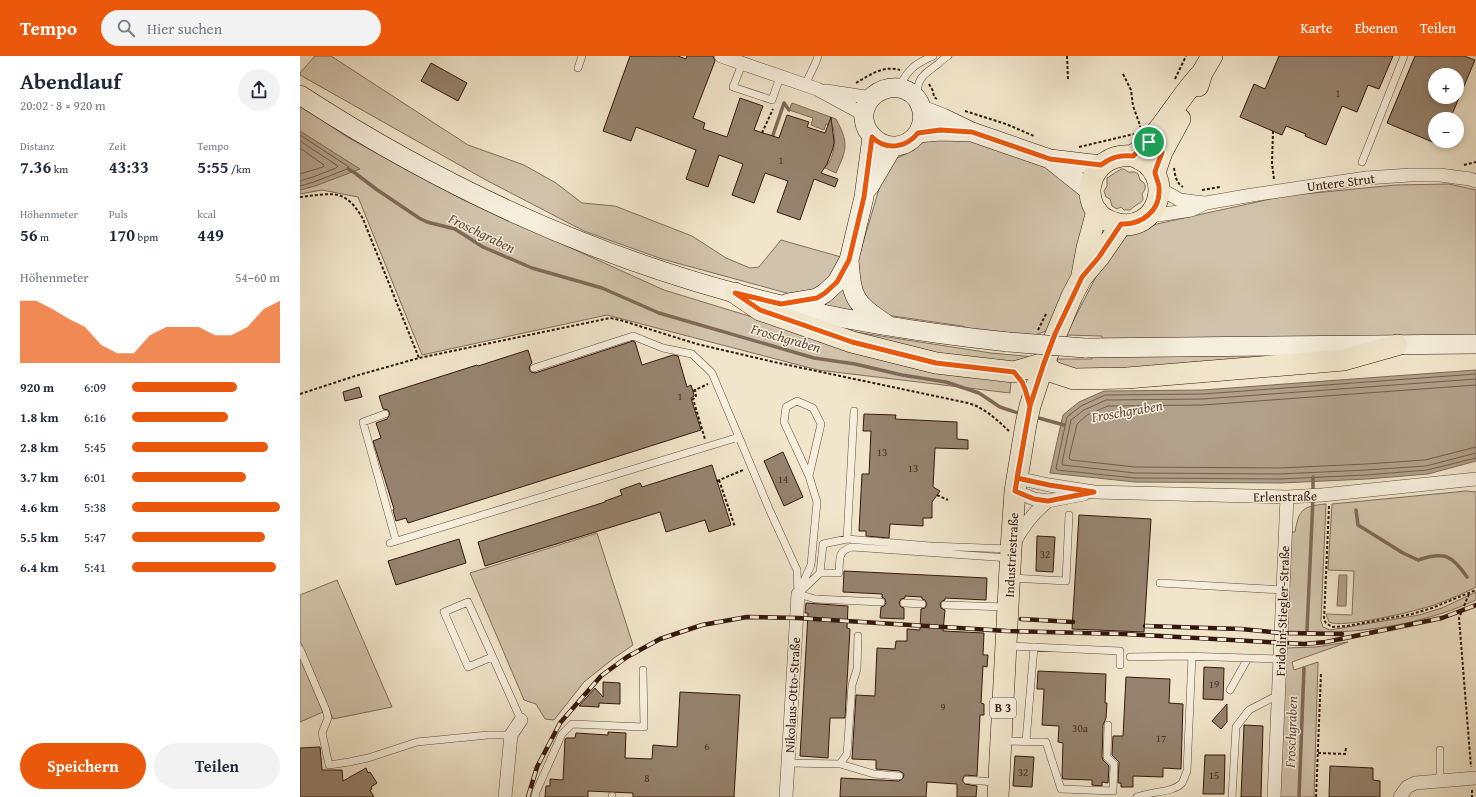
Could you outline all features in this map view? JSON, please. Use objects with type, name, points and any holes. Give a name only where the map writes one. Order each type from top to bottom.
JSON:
[{"type":"main road","points":[[1157,181],[1146,162],[1133,156],[1116,156],[1101,165],[1093,177],[1090,191],[1091,198],[1097,211],[1110,221],[1121,224],[1135,223],[1149,215],[1159,198],[1157,181],[1162,152],[1197,88],[1207,64]]},
{"type":"main road","points":[[1133,156],[1140,151],[1158,131],[1207,64]]},
{"type":"main road","points":[[919,104],[923,122],[915,138],[904,144],[893,146],[884,145],[872,137],[866,125],[866,109],[872,98],[881,91],[893,88],[903,80],[908,92],[919,104],[972,132],[1050,159],[1101,165]]},
{"type":"main road","points":[[300,95],[379,144],[445,179],[502,208],[582,242],[666,273],[735,293],[828,315],[930,333],[1008,342],[1085,348],[1476,344]]},
{"type":"main road","points":[[918,133],[940,130],[972,132]]},
{"type":"main road","points":[[781,304],[817,298],[825,293],[837,282],[849,260],[864,197],[872,137]]},
{"type":"main road","points":[[864,197],[893,146]]},
{"type":"main road","points":[[1050,159],[1090,191]]},
{"type":"main road","name":"B 3","points":[[1082,277],[1087,248],[1097,211]]},
{"type":"main road","name":"B 3","points":[[1082,277],[1099,257],[1121,224]]},
{"type":"main road","points":[[849,260],[851,286],[856,298],[866,310],[891,327]]},
{"type":"main road","name":"Industriestraße","points":[[999,790],[1010,554],[1016,484],[1027,422],[1044,363],[1055,334],[1082,277]]},
{"type":"main road","points":[[735,293],[760,310],[852,342],[936,363],[1014,372],[1044,363],[1053,372],[1074,379],[1127,378],[1344,360],[1398,345]]},
{"type":"main road","points":[[1014,372],[1024,385],[1027,422]]},
{"type":"main road","points":[[1027,422],[1056,387],[1074,379]]},
{"type":"street","points":[[722,56],[811,87],[872,98]]},
{"type":"street","points":[[811,87],[865,115]]},
{"type":"street","name":"Untere Strut","points":[[1149,215],[1191,210],[1206,203],[1344,180],[1410,174],[1440,175],[1476,181]]},
{"type":"street","name":"Untere Strut","points":[[1157,181],[1180,200],[1206,203]]},
{"type":"street","name":"Erlenstraße","points":[[1016,484],[1049,485],[1094,492],[1293,497],[1326,495],[1476,479]]},
{"type":"street","name":"Erlenstraße","points":[[1016,484],[1034,499],[1048,501],[1094,492]]},
{"type":"street","name":"Fridolin-Stiegler-Straße","points":[[1274,797],[1283,590],[1293,497]]},
{"type":"street","points":[[1010,554],[1020,533],[1030,518],[1048,501]]},
{"type":"street","name":"Nikolaus-Otto-Straße","points":[[786,797],[798,594]]},
{"type":"street","points":[[505,797],[512,735],[521,720]]},
{"type":"street","points":[[1400,797],[1407,787],[1416,784],[1473,779]]},
{"type":"lane","points":[[578,68],[582,56]]},
{"type":"lane","points":[[811,87],[818,56]]},
{"type":"lane","points":[[903,80],[921,61],[934,56],[947,56]]},
{"type":"lane","points":[[919,104],[917,86],[920,79],[928,70],[947,56]]},
{"type":"lane","points":[[1362,162],[1404,56]]},
{"type":"lane","points":[[742,64],[733,87],[772,100],[780,77]]},
{"type":"lane","points":[[534,368],[633,336],[663,348],[692,354],[712,373],[770,511],[798,570],[798,594]]},
{"type":"lane","points":[[798,594],[811,565],[816,502],[809,476],[784,422],[786,407],[797,401],[813,408],[821,424],[809,476]]},
{"type":"lane","points":[[847,538],[854,411]]},
{"type":"lane","points":[[385,414],[363,422],[393,542],[739,437]]},
{"type":"lane","points":[[1010,578],[1066,581],[1069,515]]},
{"type":"lane","points":[[798,594],[820,573],[824,544],[847,538],[1010,554]]},
{"type":"lane","points":[[820,573],[839,573],[840,555],[844,549],[852,547],[1010,554]]},
{"type":"lane","points":[[1160,583],[1283,590]]},
{"type":"lane","points":[[798,594],[815,599],[881,602]]},
{"type":"lane","points":[[492,657],[468,667],[444,612],[468,602],[521,720]]},
{"type":"lane","points":[[904,603],[922,604]]},
{"type":"lane","points":[[945,605],[1008,607]]},
{"type":"lane","points":[[840,764],[847,754],[852,684],[857,669],[858,636]]},
{"type":"lane","points":[[1006,646],[1120,651],[1120,665]]},
{"type":"lane","points":[[1026,741],[1034,647]]},
{"type":"lane","points":[[300,649],[328,718],[322,734],[329,765],[349,762],[417,742],[474,736],[512,735]]},
{"type":"lane","points":[[1130,657],[1192,656],[1280,659]]},
{"type":"lane","points":[[1137,797],[1144,794],[1173,789],[1182,783],[1187,771],[1192,656]]},
{"type":"lane","points":[[1230,690],[1248,658]]},
{"type":"lane","points":[[535,797],[562,734],[572,724],[644,727],[643,670]]},
{"type":"lane","points":[[1232,797],[1236,727],[1249,710],[1279,695]]},
{"type":"lane","points":[[1002,740],[1046,742],[1061,789],[1113,792],[1114,764],[1107,756],[1108,725]]},
{"type":"lane","points":[[1440,750],[1440,781]]},
{"type":"lane","points":[[788,763],[840,764],[874,774],[899,776]]},
{"type":"lane","points":[[967,780],[999,790]]},
{"type":"path","points":[[1067,56],[1068,79]]},
{"type":"path","points":[[855,83],[882,69],[892,68],[903,80]]},
{"type":"path","points":[[1072,148],[1139,132],[1140,125],[1133,106],[1131,90],[1123,74]]},
{"type":"path","points":[[920,79],[930,86],[934,91],[934,96],[947,104],[943,118]]},
{"type":"path","points":[[762,132],[774,107],[772,100]]},
{"type":"path","points":[[960,109],[1006,124],[1038,139]]},
{"type":"path","points":[[1274,131],[1272,164],[1274,179]]},
{"type":"path","points":[[1162,152],[1172,160],[1175,176],[1179,185],[1186,189]]},
{"type":"path","points":[[1458,165],[1476,162]]},
{"type":"path","points":[[1195,191],[1227,186]]},
{"type":"path","points":[[300,197],[318,194],[341,196],[355,206],[363,219],[419,358]]},
{"type":"path","points":[[1036,335],[1047,312]]},
{"type":"path","points":[[300,394],[355,376],[419,358],[610,318],[697,344],[980,406],[1012,434],[1027,422]]},
{"type":"path","points":[[707,446],[693,399],[696,397],[694,390],[715,381]]},
{"type":"path","points":[[735,527],[718,480],[751,466]]},
{"type":"path","points":[[937,495],[948,500]]},
{"type":"path","points":[[1326,495],[1324,620],[1326,624],[1332,627],[1347,626],[1412,614],[1470,594],[1476,590]]},
{"type":"path","points":[[1470,594],[1459,618],[1473,779],[1472,797]]},
{"type":"path","points":[[1316,797],[1321,673]]},
{"type":"path","points":[[1318,754],[1345,754],[1346,748]]},
{"type":"shaded area","points":[[315,56],[331,56],[468,145],[524,165],[556,183],[582,203],[615,206],[692,236],[726,258],[750,268],[759,267],[781,240],[841,257],[835,272],[811,293],[794,295],[662,259],[584,231],[486,180],[300,75],[300,73]]},
{"type":"shaded area","points":[[300,105],[347,137],[460,198],[664,290],[876,355],[1011,381],[1010,393],[818,370],[607,315],[422,355],[358,197],[322,190],[300,194]]},
{"type":"shaded area","points":[[952,137],[999,148],[1039,163],[1078,188],[1089,212],[1079,260],[1046,331],[1032,336],[987,335],[962,326],[886,315],[860,292],[858,260],[884,172],[895,159],[914,150],[923,141]]},
{"type":"shaded area","points":[[1121,169],[1138,174],[1140,180],[1145,186],[1145,190],[1142,194],[1142,202],[1130,210],[1124,210],[1121,207],[1117,209],[1112,206],[1110,199],[1106,197],[1104,191],[1107,186],[1107,178]]},
{"type":"shaded area","points":[[1449,184],[1476,190],[1476,337],[1102,340],[1102,336],[1066,335],[1101,267],[1122,239],[1132,233],[1157,224],[1284,196],[1395,185]]},
{"type":"shaded area","points":[[842,288],[864,315],[809,306]]},
{"type":"shaded area","points":[[810,325],[991,353],[1035,357],[1002,369]]},
{"type":"shaded area","points":[[1347,354],[1076,377],[1055,364],[1058,359],[1092,359],[1092,357]]},
{"type":"shaded area","points":[[1466,491],[1476,492],[1476,587],[1455,597],[1425,608],[1363,621],[1336,624],[1329,622],[1326,614],[1352,615],[1354,571],[1328,570],[1332,504]]},
{"type":"shaded area","points":[[1326,504],[1321,621],[1323,627],[1330,630],[1419,615],[1442,608],[1476,592],[1476,600],[1424,619],[1387,627],[1326,632],[1286,631],[1291,532],[1295,532],[1298,518],[1303,510],[1312,506]]},
{"type":"shaded area","points":[[597,533],[633,645],[584,682],[554,720],[545,719],[536,704],[524,700],[470,573]]},
{"type":"shaded area","points":[[337,580],[392,707],[333,719],[300,641],[300,595]]},
{"type":"shaded area","points":[[1348,642],[1292,662],[1294,670],[1318,662],[1314,797],[1279,797],[1285,648],[1316,647]]},
{"type":"shaded area","points":[[300,658],[323,712],[300,722]]},
{"type":"water","points":[[792,103],[836,119],[845,140],[845,146],[836,173],[825,168],[831,158],[834,148],[833,126],[826,124],[824,130],[811,125],[813,118],[789,110]]},
{"type":"water","points":[[300,131],[360,169],[300,190]]},
{"type":"water","points":[[1476,370],[1476,461],[1428,474],[1367,479],[1281,483],[1135,482],[1050,473],[1063,415],[1079,402],[1104,391],[1203,390]]},
{"type":"water","points":[[1339,575],[1347,575],[1346,606],[1337,606]]},
{"type":"building","points":[[630,56],[678,56],[686,59],[687,56],[713,56],[715,61],[693,118],[705,123],[703,129],[727,137],[740,98],[763,106],[754,130],[779,138],[787,115],[809,122],[807,127],[825,133],[831,117],[834,142],[833,148],[827,164],[821,173],[838,179],[835,187],[814,179],[800,220],[777,212],[788,181],[765,173],[754,203],[732,195],[743,164],[719,155],[708,187],[686,179],[696,150],[636,127],[631,141],[603,131]]},
{"type":"building","points":[[1279,56],[1393,56],[1379,89],[1368,85],[1357,112],[1342,106],[1326,145],[1305,136],[1306,134],[1286,126],[1282,135],[1240,117],[1254,84],[1265,89]]},
{"type":"building","points":[[1415,56],[1464,56],[1475,60],[1464,86],[1464,68],[1428,68],[1428,104],[1456,104],[1453,112],[1428,112],[1428,140],[1387,123]]},
{"type":"building","points":[[431,63],[467,83],[458,101],[421,81]]},
{"type":"building","points":[[633,341],[635,342],[642,365],[673,355],[678,356],[687,387],[691,385],[693,391],[694,396],[691,398],[701,430],[408,523],[406,518],[396,521],[394,509],[373,441],[381,438],[376,423],[387,419],[390,414],[388,410],[383,409],[379,396],[528,350],[532,363],[529,369],[531,372],[535,373]]},
{"type":"building","points":[[359,387],[362,397],[345,401],[343,392]]},
{"type":"building","points":[[864,414],[896,415],[895,419],[957,422],[957,439],[968,440],[968,449],[935,448],[933,487],[940,491],[932,502],[932,518],[923,518],[923,526],[890,524],[889,538],[866,536],[866,531],[859,531],[862,474],[869,474],[871,431],[863,431]]},
{"type":"building","points":[[783,452],[803,497],[784,506],[764,461]]},
{"type":"building","points":[[712,465],[731,525],[709,532],[705,520],[666,532],[660,512],[485,566],[478,542],[605,502],[622,495],[620,490],[640,483],[642,487]]},
{"type":"building","points":[[1079,515],[1151,519],[1144,632],[1072,629]]},
{"type":"building","points":[[1037,536],[1055,537],[1053,572],[1036,571]]},
{"type":"building","points":[[459,539],[466,563],[396,585],[388,561]]},
{"type":"building","points":[[844,571],[987,578],[986,600],[945,598],[945,600],[940,604],[941,608],[945,610],[943,631],[984,633],[983,655],[988,655],[987,667],[983,666],[981,703],[984,704],[984,715],[980,715],[977,776],[965,775],[962,780],[965,784],[977,786],[976,797],[957,797],[957,784],[927,782],[926,797],[840,797],[841,778],[899,781],[903,778],[904,774],[900,771],[876,769],[876,760],[852,759],[856,695],[875,696],[877,648],[895,649],[896,641],[907,641],[907,629],[920,630],[921,609],[925,608],[927,604],[922,597],[905,596],[905,598],[901,599],[899,603],[901,607],[904,608],[904,619],[880,618],[881,607],[886,603],[885,599],[882,597],[882,594],[843,592]]},
{"type":"building","points":[[806,603],[848,606],[847,628],[850,629],[845,718],[830,718],[828,758],[800,756],[808,613],[805,613]]},
{"type":"building","points":[[1204,667],[1224,668],[1223,700],[1203,699]]},
{"type":"building","points":[[1038,671],[1106,674],[1105,703],[1107,703],[1106,718],[1103,725],[1102,757],[1109,766],[1108,783],[1102,782],[1102,786],[1092,785],[1092,780],[1063,779],[1063,743],[1058,742],[1059,726],[1042,725],[1044,689],[1037,689]]},
{"type":"building","points":[[1126,677],[1170,679],[1169,703],[1183,704],[1181,769],[1163,768],[1163,777],[1133,776],[1133,787],[1121,787],[1121,783],[1118,783],[1119,762],[1112,755],[1113,736],[1123,736]]},
{"type":"building","points":[[603,682],[620,683],[620,704],[599,703],[599,707],[579,706],[595,688],[603,697]]},
{"type":"building","points":[[680,692],[740,695],[734,797],[633,797],[633,793],[588,791],[588,797],[545,797],[546,786],[550,786],[550,779],[563,780],[565,740],[566,738],[575,738],[576,733],[608,735],[608,732],[626,733],[625,758],[652,759],[653,745],[677,747]]},
{"type":"building","points":[[1227,704],[1227,722],[1221,729],[1212,721]]},
{"type":"building","points":[[1244,725],[1263,726],[1261,797],[1241,797]]},
{"type":"building","points":[[320,747],[322,770],[342,770],[343,781],[366,768],[368,773],[370,772],[377,783],[371,787],[372,789],[370,790],[374,797],[300,797],[300,748]]},
{"type":"building","points":[[1205,755],[1225,755],[1224,794],[1203,794]]},
{"type":"building","points":[[1015,756],[1034,757],[1032,787],[1013,786]]},
{"type":"building","points":[[1330,766],[1373,768],[1373,780],[1380,781],[1380,797],[1329,797]]},
{"type":"waterway","points":[[773,135],[784,103],[789,110]]},
{"type":"waterway","name":"Froschgraben","points":[[348,169],[419,218],[427,222],[455,229],[483,247],[532,268],[602,288],[659,313],[814,358],[855,364],[902,375],[946,382],[979,393],[1000,407],[1021,414]]},
{"type":"waterway","name":"Froschgraben","points":[[1035,417],[1064,425]]},
{"type":"waterway","name":"Froschgraben","points":[[1313,477],[1313,493]]},
{"type":"waterway","name":"Froschgraben","points":[[1307,630],[1313,499]]},
{"type":"waterway","points":[[1356,510],[1358,525],[1403,553],[1418,560],[1435,556],[1447,557],[1457,564],[1467,577]]},
{"type":"waterway","name":"Froschgraben","points":[[1299,797],[1304,668]]},
{"type":"railway","points":[[528,797],[537,767],[560,723],[601,676],[627,657],[660,639],[702,625],[747,617],[798,618],[1007,631],[1125,634],[1304,644],[1326,642],[1442,618],[1476,605]]},
{"type":"railway","points":[[1021,619],[1073,622]]},
{"type":"railway","points":[[1145,626],[1241,629],[1281,633],[1342,634]]},
{"type":"route","points":[[1149,142],[1133,156],[1116,156],[1101,165],[1050,159],[972,132],[940,130],[918,133],[910,142],[899,146],[884,145],[872,137],[864,197],[849,260],[837,282],[817,298],[781,304],[735,293],[760,310],[852,342],[936,363],[1014,372],[1022,382],[1030,406],[1017,478],[1094,492],[1048,501],[1034,499],[1015,491],[1017,478],[1021,454],[1024,438],[1026,424],[1030,406],[1055,334],[1072,296],[1082,277],[1099,257],[1121,224],[1128,225],[1142,220],[1149,215],[1159,198],[1160,189],[1155,172],[1162,152],[1149,142]]}]
